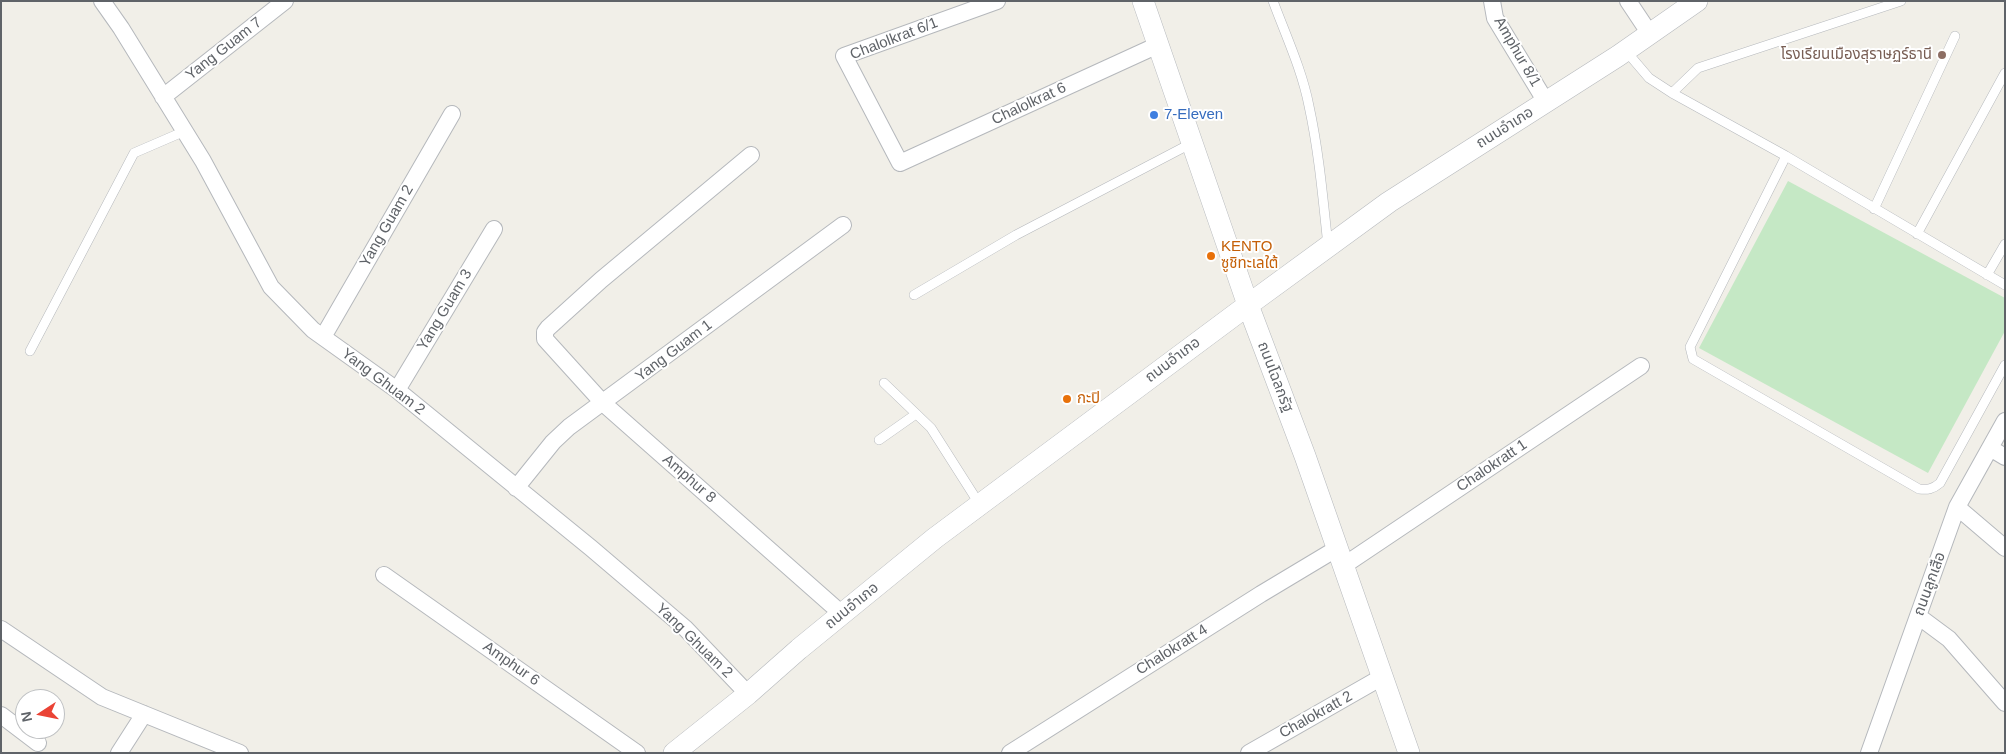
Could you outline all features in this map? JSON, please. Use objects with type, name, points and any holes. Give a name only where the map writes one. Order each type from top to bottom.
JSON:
[{"type":"street","name":"Yang Ghuam 2","points":[[102,1],[203,161],[272,287],[313,330],[397,390],[591,548],[685,628],[748,694]]},
{"type":"street","name":"Yang Guam 7","points":[[163,97],[285,1]]},
{"type":"street","name":"Chalolkrat 6/1","points":[[900,163],[844,56],[997,1]]},
{"type":"street","name":"ถนนโฉลกรัฐ","points":[[1143,1],[1248,305],[1305,456],[1409,753]]},
{"type":"street","name":"Amphur 8/1","points":[[1492,1],[1495,18],[1546,102]]},
{"type":"street","points":[[1628,1],[1650,34]]},
{"type":"street","name":"ถนนอำเภอ","points":[[674,753],[748,694],[935,538],[1328,246],[1389,202],[1626,51],[1698,1]]},
{"type":"street","name":"Chalolkrat 6","points":[[900,163],[1158,45]]},
{"type":"street","name":"Yang Guam 2","points":[[323,337],[452,114]]},
{"type":"street","name":"Amphur 8","points":[[751,156],[601,280],[548,328],[544,336],[550,346],[603,403],[842,614]]},
{"type":"street","name":"Yang Guam 1","points":[[516,488],[553,442],[570,427],[843,225]]},
{"type":"street","name":"Yang Guam 3","points":[[397,390],[494,229]]},
{"type":"street","name":"Chalokratt 1","points":[[1340,557],[1641,366]]},
{"type":"street","name":"ถนนลูกเสือ","points":[[1874,751],[1918,616],[1957,507],[2005,421]]},
{"type":"street","points":[[1990,448],[2005,457]]},
{"type":"street","points":[[1957,507],[2005,548]]},
{"type":"street","name":"Chalokratt 4","points":[[1010,753],[1260,594],[1340,557]]},
{"type":"street","name":"Amphur 6","points":[[384,575],[637,753]]},
{"type":"street","points":[[1918,616],[1948,639],[2005,703]]},
{"type":"street","points":[[1,628],[102,697],[237,752]]},
{"type":"street","name":"Chalokratt 2","points":[[1249,753],[1382,677]]},
{"type":"street","points":[[119,753],[144,714]]},
{"type":"street","points":[[1,715],[38,743]]},
{"type":"lane","points":[[1273,1],[1301,74],[1309,105],[1321,182],[1328,246]]},
{"type":"lane","points":[[1672,93],[1698,68],[1901,1]]},
{"type":"lane","points":[[1874,209],[1955,36]]},
{"type":"lane","points":[[1626,51],[1649,78],[1672,93],[1786,156],[2005,285]]},
{"type":"lane","points":[[1917,234],[2005,73]]},
{"type":"lane","points":[[30,351],[134,152],[185,131]]},
{"type":"lane","points":[[914,295],[1016,235],[1192,143]]},
{"type":"lane","points":[[1786,156],[1690,347],[1693,359],[1919,489],[1925,490],[1934,488],[1940,482],[2005,366]]},
{"type":"lane","points":[[1987,275],[2005,244]]},
{"type":"lane","points":[[884,384],[931,428],[980,505]]},
{"type":"lane","points":[[878,440],[916,414]]},
{"type":"green space","points":[[1788,181],[2005,298],[2005,331],[1928,473],[1699,348]]},
{"type":"place","name":"โรงเรียนเมืองสุราษฏร์ธานี","points":[[1942,55]]},
{"type":"place","name":"7-Eleven","points":[[1154,115]]},
{"type":"place","name":"KENTO ซูชิทะเลใต้","points":[[1211,256]]},
{"type":"place","name":"กะปิ","points":[[1067,399]]}]
